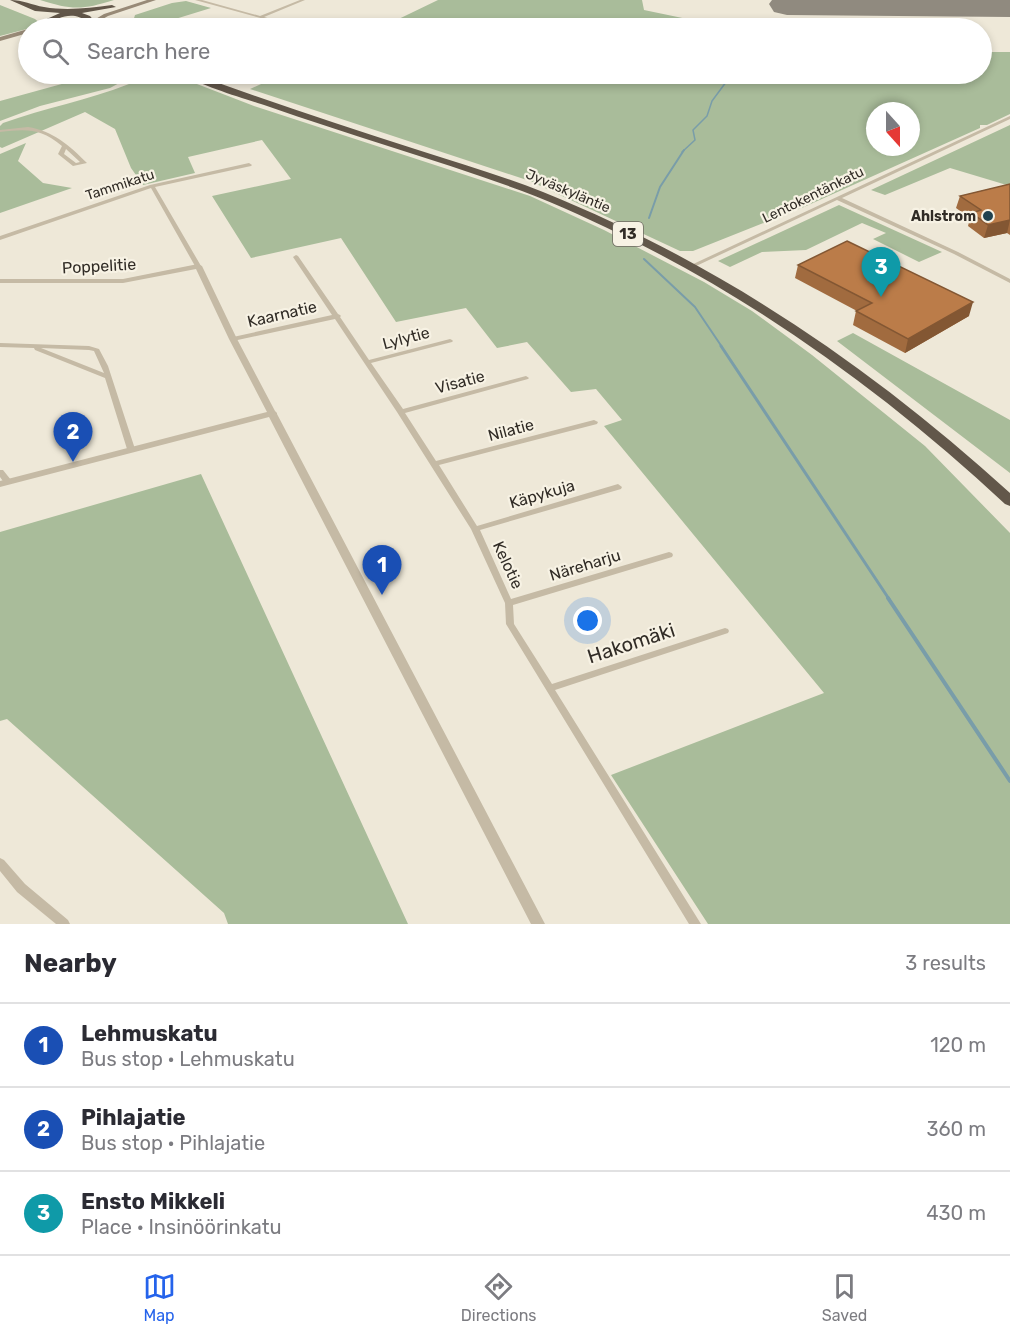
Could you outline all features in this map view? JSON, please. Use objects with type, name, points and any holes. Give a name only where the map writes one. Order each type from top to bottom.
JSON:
[{"type":"highway","points":[[5,0],[44,16],[44,18]]},
{"type":"highway","points":[[14,0],[38,9],[88,18]]},
{"type":"highway","points":[[38,9],[71,12],[112,7]]},
{"type":"highway","points":[[59,18],[68,14]]},
{"type":"highway","name":"Jyväskyläntie","points":[[217,84],[538,194],[615,227],[692,266],[796,329],[849,365],[944,441],[1010,501]]},
{"type":"main road","points":[[81,15],[137,0]]},
{"type":"main road","points":[[100,18],[153,0]]},
{"type":"main road","points":[[0,40],[18,36]]},
{"type":"street","points":[[197,0],[265,18]]},
{"type":"street","points":[[261,17],[303,0]]},
{"type":"street","name":"Lentokentänkatu","points":[[692,266],[1010,117]]},
{"type":"street","points":[[0,131],[30,129],[45,131],[53,135],[64,147]]},
{"type":"street","name":"Tammikatu","points":[[0,238],[152,186],[249,165]]},
{"type":"street","points":[[152,186],[198,266],[233,339],[538,924]]},
{"type":"street","points":[[837,198],[1010,280]]},
{"type":"street","name":"Kelotie","points":[[296,257],[369,362],[475,529],[509,603],[510,624],[695,924]]},
{"type":"street","name":"Poppelitie","points":[[0,281],[123,281],[198,266]]},
{"type":"street","name":"Kaarnatie","points":[[233,339],[338,316]]},
{"type":"street","name":"Lylytie","points":[[369,362],[450,341]]},
{"type":"street","points":[[0,345],[97,350],[131,449]]},
{"type":"street","points":[[30,346],[108,377]]},
{"type":"street","name":"Visatie","points":[[401,412],[526,378]]},
{"type":"street","points":[[0,472],[4,483],[273,412]]},
{"type":"street","name":"Nilatie","points":[[435,464],[594,422]]},
{"type":"street","name":"Käpykuja","points":[[475,529],[618,487]]},
{"type":"street","name":"Näreharju","points":[[509,603],[669,555]]},
{"type":"street","name":"Hakomäki","points":[[549,688],[725,631]]},
{"type":"street","points":[[0,863],[21,888],[64,924]]},
{"type":"green space","points":[[40,0],[114,0],[77,8]]},
{"type":"green space","points":[[438,0],[642,0],[644,10],[682,18],[401,18]]},
{"type":"green space","points":[[186,1],[211,8],[178,18],[134,18],[135,15]]},
{"type":"green space","points":[[0,5],[32,18],[18,18],[18,31],[0,36]]},
{"type":"green space","points":[[992,52],[1010,52],[1010,114],[987,125],[980,125],[980,128],[920,155],[920,102],[866,102],[866,156],[918,156],[804,207],[693,251],[680,251],[530,181],[250,89],[261,84],[992,84]]},
{"type":"green space","points":[[62,84],[117,84],[110,88],[40,106],[0,121],[0,101]]},
{"type":"green space","points":[[129,84],[197,84],[254,106],[530,196],[604,230],[704,282],[752,311],[812,355],[925,446],[1010,533],[1010,924],[708,924],[611,775],[824,693],[604,426],[622,420],[596,389],[571,392],[527,342],[497,348],[466,308],[396,322],[341,238],[251,258],[212,196],[291,179],[262,140],[188,157],[195,173],[143,185],[131,168],[115,129],[85,112],[0,147],[0,126],[3,123]]},
{"type":"green space","points":[[1010,125],[1010,186],[950,168],[885,195],[871,190]]},
{"type":"green space","points":[[26,143],[18,161],[43,183],[72,188],[0,213],[0,154]]},
{"type":"green space","points":[[839,205],[942,252],[919,262],[873,239],[886,233],[862,223],[806,250],[762,252],[730,267],[718,261]]},
{"type":"green space","points":[[853,333],[1010,420],[1010,473],[837,341]]},
{"type":"green space","points":[[201,474],[408,924],[228,924],[224,913],[7,719],[0,721],[0,532]]},
{"type":"building","points":[[1010,184],[1010,220],[988,225],[972,213],[981,210],[960,196]]},
{"type":"building","points":[[847,241],[973,302],[908,339],[856,311],[872,303],[798,265]]},
{"type":"waterway","points":[[684,150],[695,140],[693,130],[707,116],[712,101],[725,84]]},
{"type":"waterway","points":[[649,218],[660,187],[684,150]]},
{"type":"waterway","points":[[644,259],[695,307],[722,347]]},
{"type":"waterway","points":[[721,346],[889,599]]},
{"type":"waterway","points":[[888,598],[1010,781]]},
{"type":"runway","points":[[787,4],[1010,6]]},
{"type":"place","name":"Ahlstrom","points":[[988,216]]},
{"type":"place","name":"Ensto Mikkeli","points":[[881,297]]},
{"type":"place","name":"Pihlajatie","points":[[73,462]]},
{"type":"place","name":"Lehmuskatu","points":[[382,595]]}]
